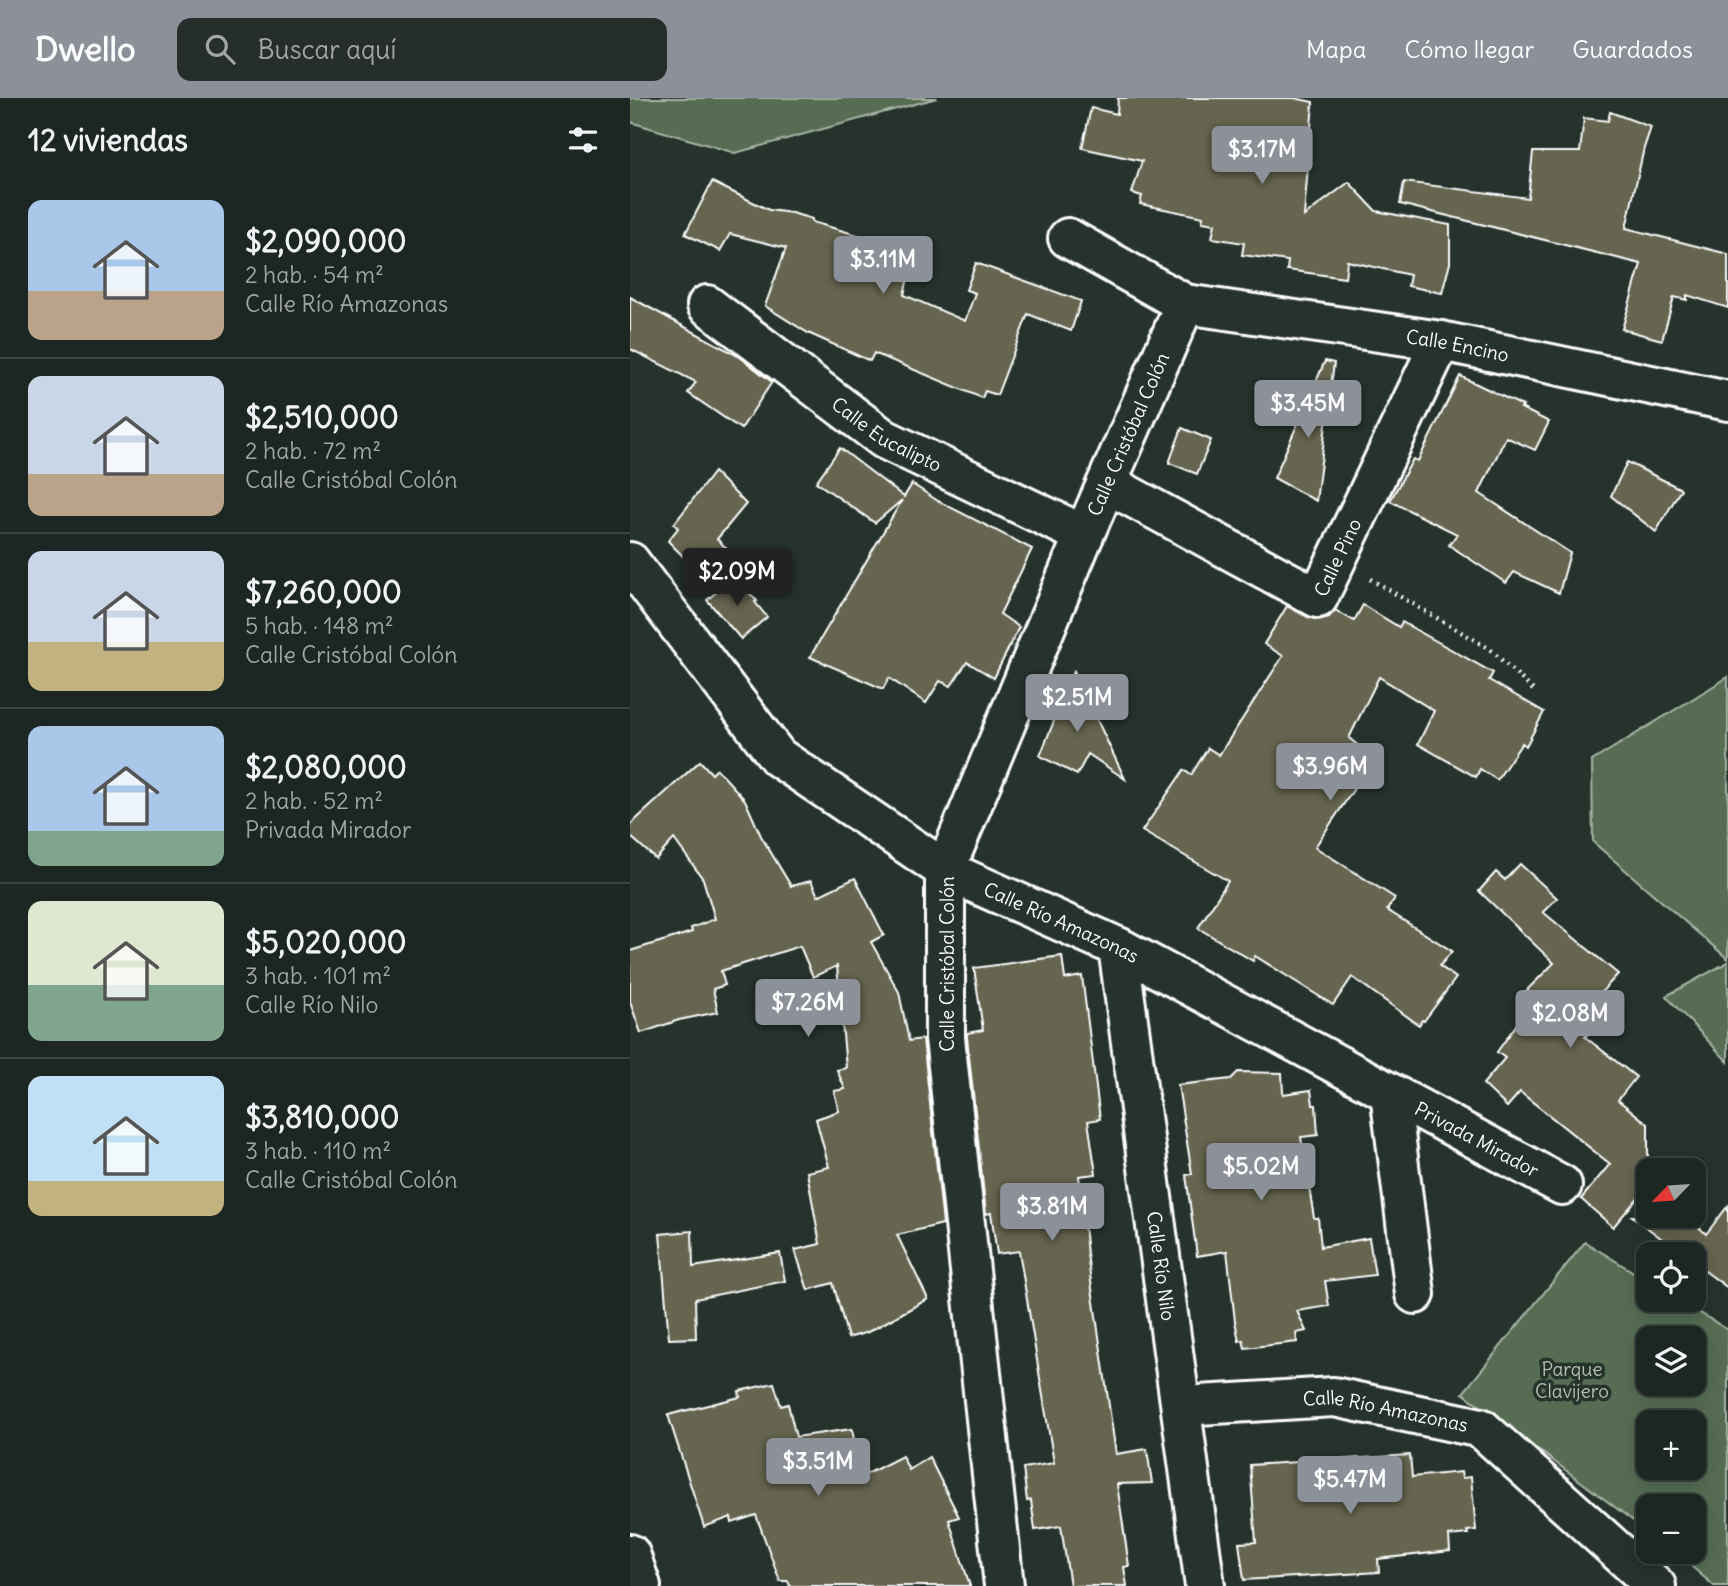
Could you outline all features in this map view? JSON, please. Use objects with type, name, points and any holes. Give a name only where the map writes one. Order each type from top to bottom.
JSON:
[{"type":"street","points":[[1068,238],[1185,304]]},
{"type":"street","name":"Calle Encino","points":[[1185,304],[1441,341],[1728,401]]},
{"type":"street","name":"Calle Cristóbal Colón","points":[[1004,1586],[944,1038],[945,870],[1084,535],[1185,304]]},
{"type":"street","name":"Calle Eucalipto","points":[[707,305],[884,439],[1084,535]]},
{"type":"street","name":"Calle Pino","points":[[1108,484],[1318,598],[1441,341]]},
{"type":"street","name":"Calle Río Amazonas","points":[[630,562],[778,757],[945,870],[1118,947],[1390,1093]]},
{"type":"street","name":"Calle Río Nilo","points":[[1118,947],[1205,1586]]},
{"type":"street","points":[[1390,1093],[1415,1294]]},
{"type":"street","name":"Privada Mirador","points":[[1390,1093],[1562,1185]]},
{"type":"street","name":"Calle Río Amazonas","points":[[1181,1406],[1334,1397],[1480,1429],[1656,1586]]},
{"type":"street","points":[[630,1554],[641,1586]]},
{"type":"path","points":[[1336,560],[1490,649],[1533,690]]},
{"type":"green space","points":[[630,98],[937,98],[735,153],[630,122]]},
{"type":"green space","points":[[1728,677],[1728,959],[1593,842],[1592,761]]},
{"type":"green space","points":[[1728,962],[1728,1062],[1666,996]]},
{"type":"green space","name":"Parque Clavijero","points":[[1585,1242],[1636,1274],[1636,1312],[1699,1312],[1728,1330],[1728,1586],[1714,1586],[1689,1564],[1706,1564],[1706,1494],[1636,1494],[1636,1523],[1463,1393]]},
{"type":"building","points":[[1118,98],[1294,98],[1313,102],[1304,216],[1349,182],[1376,211],[1450,225],[1450,263],[1442,293],[1408,286],[1410,275],[1347,261],[1345,278],[1287,270],[1288,261],[1242,255],[1244,243],[1212,238],[1215,224],[1202,222],[1203,217],[1140,204],[1142,196],[1132,193],[1142,161],[1082,148],[1091,108],[1117,114]]},
{"type":"building","points":[[1610,112],[1651,127],[1626,228],[1728,254],[1728,308],[1687,295],[1687,300],[1674,297],[1662,340],[1622,329],[1641,264],[1400,204],[1404,182],[1528,198],[1533,152],[1580,152],[1584,118],[1608,121]]},
{"type":"building","points":[[712,182],[769,210],[792,213],[812,219],[812,222],[910,250],[908,256],[913,257],[904,295],[965,321],[975,293],[966,290],[976,263],[1081,301],[1071,331],[1028,314],[997,395],[985,391],[982,398],[874,353],[870,361],[808,333],[765,306],[786,248],[730,234],[720,251],[685,234]]},
{"type":"building","points":[[630,297],[740,357],[772,382],[741,429],[688,393],[696,382],[630,349]]},
{"type":"building","points":[[1325,361],[1334,363],[1316,501],[1274,478]]},
{"type":"building","points":[[1460,376],[1523,406],[1521,408],[1549,422],[1535,450],[1506,437],[1479,493],[1570,553],[1559,593],[1514,572],[1506,583],[1449,545],[1457,534],[1390,501],[1413,459],[1418,461]]},
{"type":"building","points":[[1182,428],[1211,440],[1197,474],[1169,463]]},
{"type":"building","points":[[840,448],[904,497],[912,484],[938,501],[1032,549],[1000,614],[1019,627],[994,678],[967,662],[951,686],[940,681],[926,703],[889,678],[883,689],[810,657],[902,500],[875,523],[816,482]]},
{"type":"building","points":[[1627,462],[1681,489],[1656,532],[1611,496]]},
{"type":"building","points":[[714,472],[746,504],[717,539],[733,555],[708,582],[668,541],[678,528],[674,524]]},
{"type":"building","points":[[734,577],[757,601],[755,602],[767,617],[741,639],[707,600]]},
{"type":"building","points":[[1363,605],[1399,627],[1402,622],[1493,673],[1489,680],[1544,712],[1526,746],[1522,743],[1497,780],[1480,769],[1476,777],[1418,744],[1434,711],[1379,677],[1349,738],[1374,759],[1315,847],[1395,898],[1387,910],[1452,951],[1440,966],[1456,978],[1419,1025],[1352,977],[1333,1005],[1255,956],[1253,961],[1198,928],[1228,881],[1142,831],[1184,770],[1191,775],[1208,748],[1219,755],[1283,656],[1264,644],[1287,606],[1318,620],[1329,617],[1335,610],[1354,621]]},
{"type":"building","points":[[1074,671],[1125,779],[1088,754],[1077,775],[1040,756]]},
{"type":"building","points":[[700,761],[712,774],[717,769],[745,800],[761,836],[791,886],[811,881],[818,896],[855,878],[884,935],[871,942],[899,992],[909,1041],[923,1039],[943,1224],[897,1235],[928,1299],[868,1332],[848,1338],[833,1283],[808,1290],[795,1250],[820,1244],[807,1172],[829,1167],[816,1119],[839,1111],[834,1091],[845,1089],[837,1070],[846,1068],[837,966],[813,977],[800,946],[721,971],[725,985],[713,989],[718,1012],[679,1020],[641,1033],[630,1002],[630,951],[692,932],[691,928],[715,919],[703,879],[674,839],[656,859],[630,836],[630,825]]},
{"type":"building","points":[[1520,864],[1557,898],[1543,912],[1618,974],[1595,999],[1608,1012],[1585,1037],[1636,1077],[1618,1100],[1648,1124],[1648,1158],[1636,1158],[1636,1200],[1613,1227],[1581,1199],[1610,1164],[1520,1092],[1507,1107],[1483,1084],[1505,1058],[1497,1052],[1536,997],[1527,990],[1554,963],[1479,891],[1496,872],[1505,880]]},
{"type":"building","points":[[1062,956],[1065,979],[1082,976],[1100,1119],[1088,1121],[1096,1174],[1079,1176],[1087,1254],[1116,1454],[1147,1449],[1152,1483],[1117,1484],[1129,1566],[1124,1567],[1127,1586],[1070,1586],[1061,1526],[1035,1530],[1031,1500],[1027,1501],[1023,1468],[1054,1463],[1019,1251],[997,1254],[991,1213],[986,1214],[967,1037],[967,1033],[983,1030],[974,968]]},
{"type":"building","points":[[1238,1072],[1282,1073],[1283,1094],[1311,1090],[1313,1105],[1316,1105],[1318,1135],[1301,1137],[1314,1218],[1318,1218],[1321,1247],[1369,1238],[1375,1275],[1325,1281],[1329,1306],[1297,1311],[1306,1331],[1296,1333],[1297,1342],[1245,1348],[1243,1340],[1239,1341],[1235,1321],[1227,1251],[1197,1256],[1186,1175],[1192,1174],[1178,1085],[1231,1079]]},
{"type":"building","points":[[1728,1206],[1728,1288],[1706,1272],[1706,1242],[1666,1242],[1648,1228],[1700,1228],[1706,1234]]},
{"type":"building","points":[[692,1231],[693,1267],[780,1253],[785,1281],[695,1299],[696,1338],[669,1339],[660,1234]]},
{"type":"building","points":[[774,1383],[781,1406],[788,1404],[796,1437],[852,1429],[861,1477],[902,1456],[909,1470],[929,1457],[959,1517],[949,1520],[970,1586],[790,1586],[788,1581],[780,1581],[756,1515],[732,1523],[731,1517],[704,1527],[668,1415],[740,1397],[739,1391]]},
{"type":"building","points":[[1410,1455],[1412,1477],[1461,1472],[1462,1478],[1471,1477],[1476,1530],[1467,1531],[1468,1534],[1449,1536],[1450,1551],[1378,1559],[1379,1572],[1244,1580],[1239,1543],[1256,1542],[1250,1465]]}]
